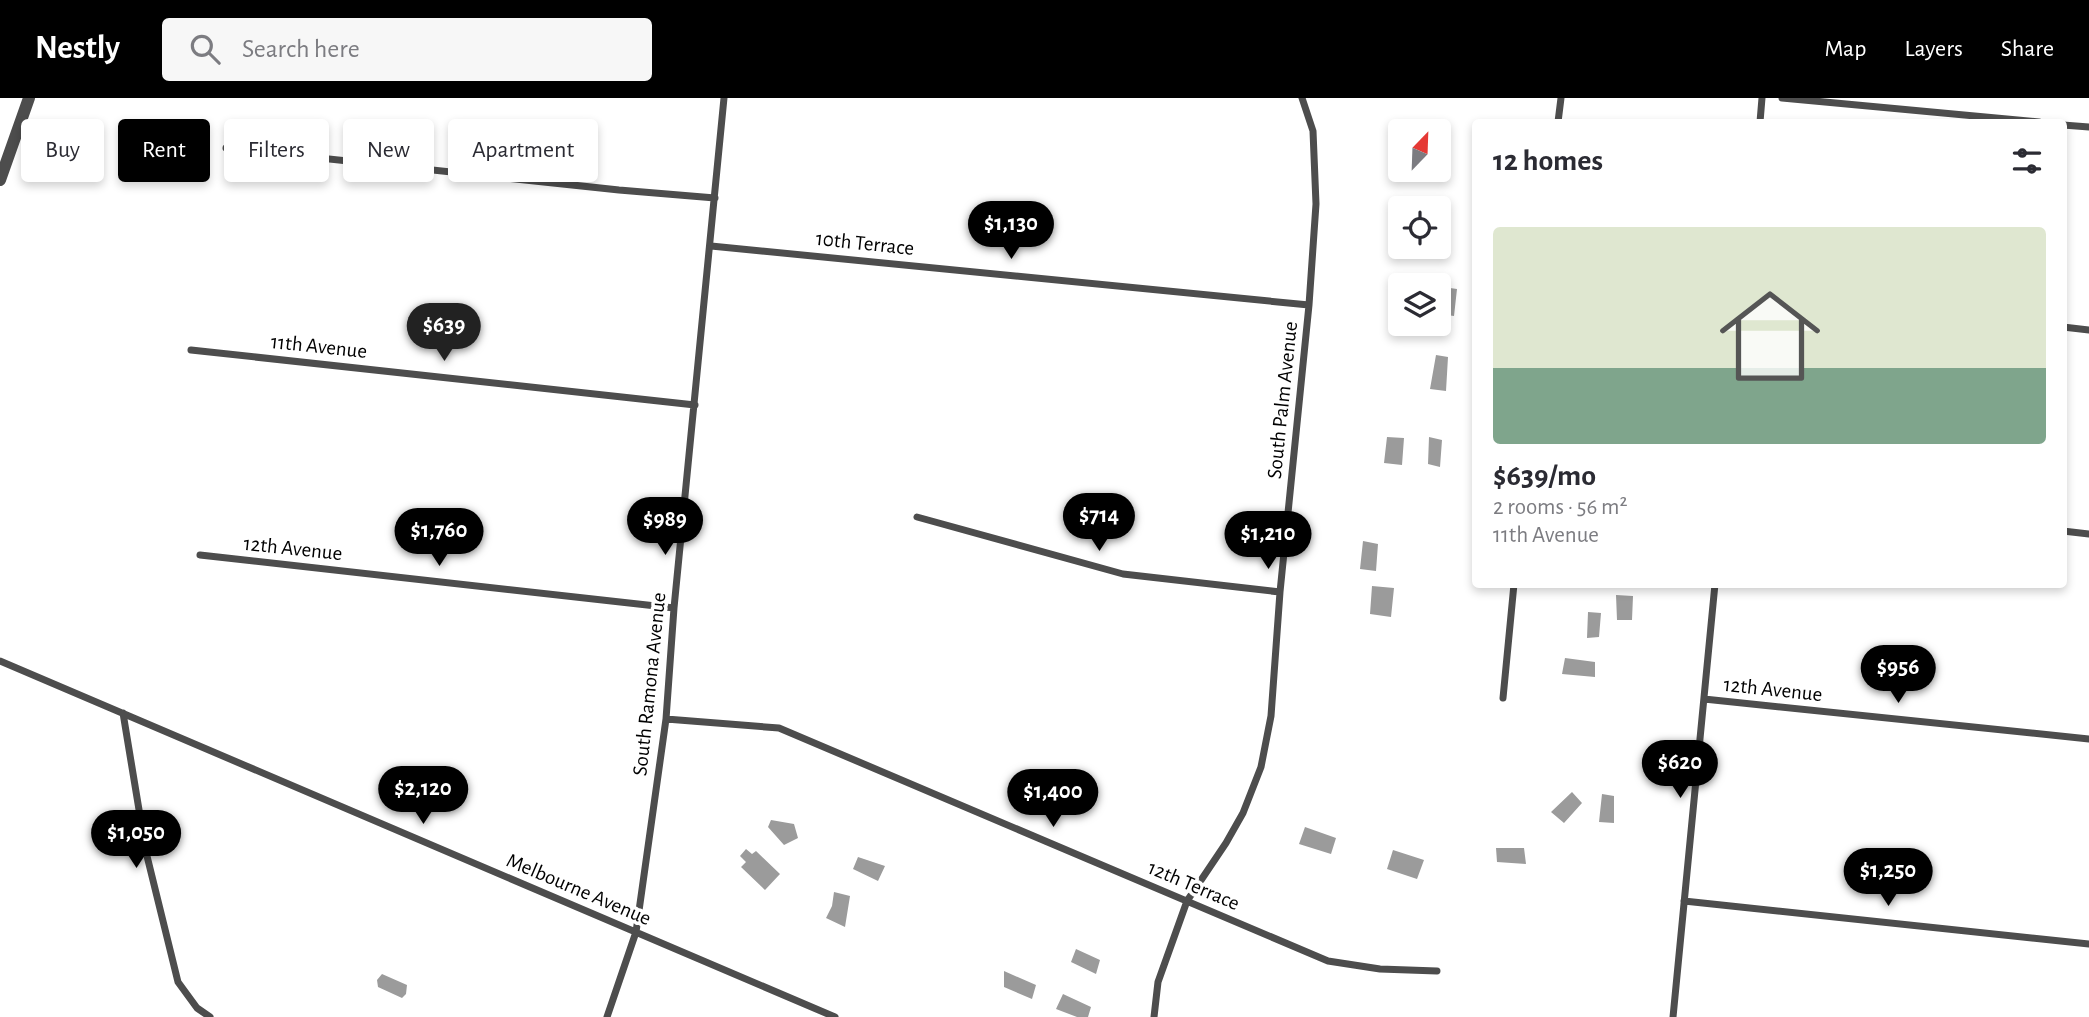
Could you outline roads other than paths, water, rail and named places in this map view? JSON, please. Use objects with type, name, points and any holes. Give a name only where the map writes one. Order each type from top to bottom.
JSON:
[{"type":"street","points":[[0,180],[29,98]]},
{"type":"street","name":"South Ramona Avenue","points":[[607,1017],[636,932],[666,719],[674,608],[724,98]]},
{"type":"street","name":"South Palm Avenue","points":[[1154,1017],[1158,982],[1187,901],[1243,813],[1261,767],[1270,716],[1317,204],[1312,131],[1302,98]]},
{"type":"street","points":[[1558,119],[1561,98]]},
{"type":"street","points":[[1760,119],[1762,98]]},
{"type":"street","points":[[1782,98],[2007,119]]},
{"type":"street","points":[[2067,125],[2089,127]]},
{"type":"street","points":[[329,159],[715,198]]},
{"type":"street","name":"10th Terrace","points":[[710,246],[1309,305]]},
{"type":"street","points":[[2067,327],[2089,330]]},
{"type":"street","name":"11th Avenue","points":[[191,349],[695,405]]},
{"type":"street","points":[[918,517],[1123,574],[1280,592]]},
{"type":"street","points":[[2067,531],[2089,534]]},
{"type":"street","name":"12th Avenue","points":[[200,555],[674,608]]},
{"type":"street","points":[[1503,698],[1514,588]]},
{"type":"street","points":[[1673,1017],[1714,588]]},
{"type":"street","name":"Melbourne Avenue","points":[[0,661],[835,1017]]},
{"type":"street","name":"12th Avenue","points":[[1704,699],[2089,739]]},
{"type":"street","points":[[123,713],[146,852],[178,982],[197,1008],[210,1017]]},
{"type":"street","name":"12th Terrace","points":[[666,719],[779,728],[1328,961],[1380,969],[1437,971]]},
{"type":"street","points":[[1684,901],[2089,944]]}]
